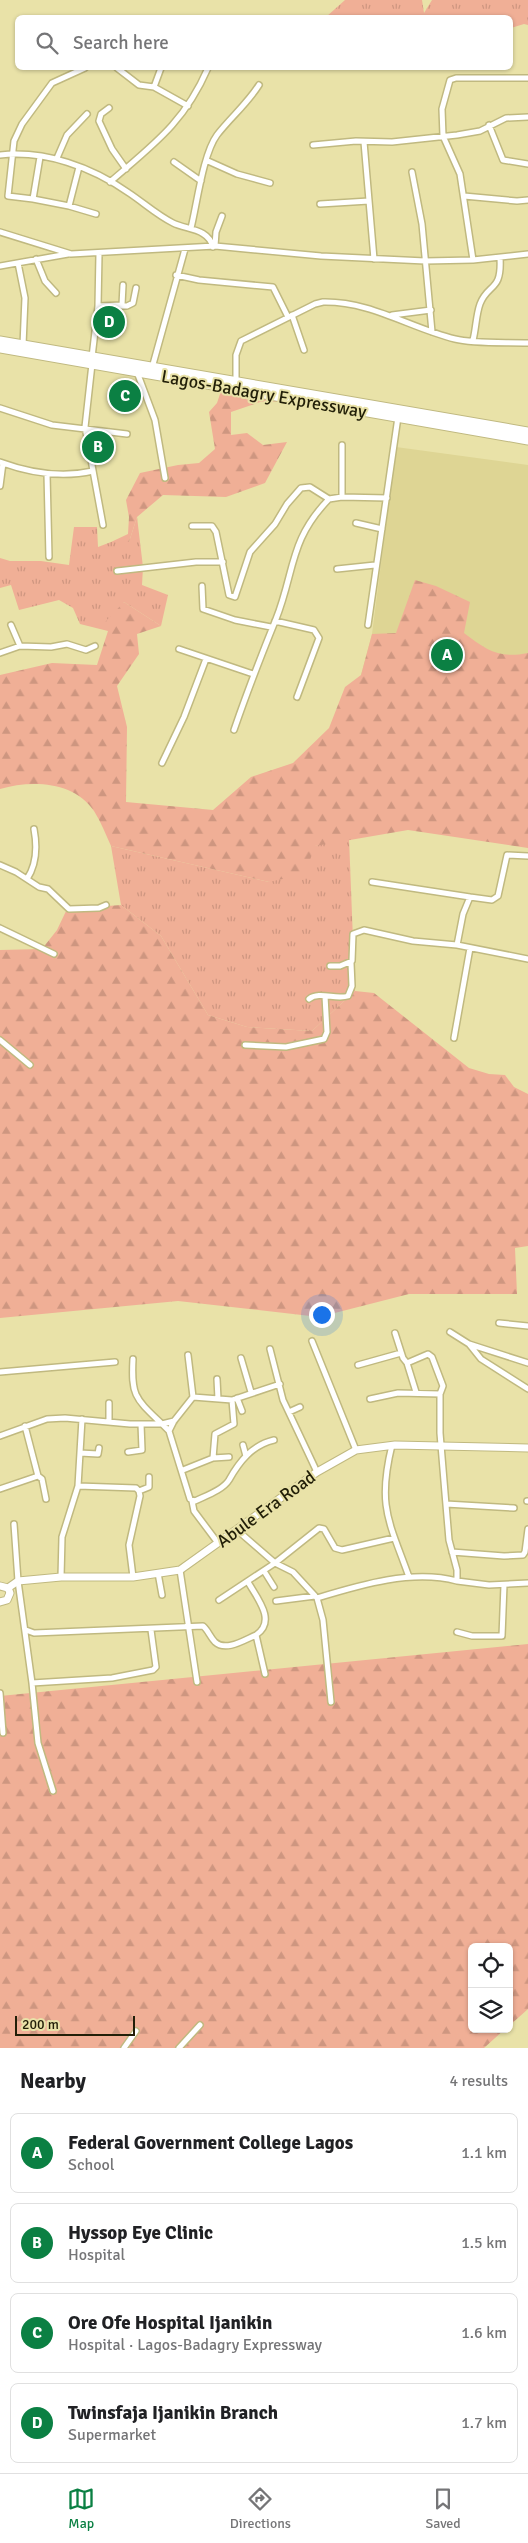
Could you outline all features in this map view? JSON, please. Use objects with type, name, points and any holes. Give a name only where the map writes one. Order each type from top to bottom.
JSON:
[{"type":"highway","name":"Lagos-Badagry Expressway","points":[[0,341],[137,372],[528,440]]},
{"type":"highway","name":"Lagos-Badagry Expressway","points":[[0,348],[152,368],[528,432]]},
{"type":"street","points":[[81,70],[50,85],[22,124],[14,141],[7,194],[11,197],[69,206],[96,214]]},
{"type":"street","points":[[120,70],[138,84],[154,87],[188,106]]},
{"type":"street","points":[[154,87],[160,70]]},
{"type":"street","points":[[110,182],[137,161],[179,120],[207,70]]},
{"type":"street","points":[[474,260],[464,196],[456,162],[443,136],[442,109],[450,80],[456,78],[528,78]]},
{"type":"street","points":[[191,228],[201,181],[217,135],[251,98],[259,85]]},
{"type":"street","points":[[109,108],[102,114],[100,121],[112,149],[126,169]]},
{"type":"street","points":[[58,158],[67,135],[87,114]]},
{"type":"street","points":[[313,145],[443,136],[480,131],[506,118],[528,117]]},
{"type":"street","points":[[489,125],[503,160],[528,164]]},
{"type":"street","points":[[364,142],[374,258]]},
{"type":"street","points":[[0,155],[13,153],[58,158],[79,167],[110,182],[168,220],[191,228],[212,240],[214,247]]},
{"type":"street","points":[[33,199],[40,156]]},
{"type":"street","points":[[208,161],[237,174],[270,183]]},
{"type":"street","points":[[174,162],[201,181]]},
{"type":"street","points":[[69,206],[79,167]]},
{"type":"street","points":[[412,172],[422,224],[432,332]]},
{"type":"street","points":[[464,196],[517,202],[528,200]]},
{"type":"street","points":[[320,204],[369,201]]},
{"type":"street","points":[[214,247],[216,232],[222,216]]},
{"type":"street","points":[[0,232],[71,254]]},
{"type":"street","points":[[0,266],[71,254],[214,247],[425,261],[474,260],[528,254]]},
{"type":"street","points":[[152,368],[184,249]]},
{"type":"street","points":[[99,254],[98,306],[86,430],[103,526]]},
{"type":"street","points":[[473,340],[480,304],[496,284],[501,273],[500,258]]},
{"type":"street","points":[[36,259],[45,281],[56,293]]},
{"type":"street","points":[[18,263],[25,298],[23,345]]},
{"type":"street","points":[[176,276],[273,287],[290,316],[304,350]]},
{"type":"street","points":[[121,306],[123,285]]},
{"type":"street","points":[[98,306],[127,306],[133,303],[136,288]]},
{"type":"street","points":[[236,383],[237,349],[241,341],[315,304],[334,302],[378,310],[456,340],[528,344]]},
{"type":"street","points":[[391,316],[431,310]]},
{"type":"street","points":[[137,372],[155,420],[165,478]]},
{"type":"street","points":[[0,408],[52,425],[127,434]]},
{"type":"street","points":[[368,625],[375,565],[388,498],[398,417]]},
{"type":"street","points":[[342,446],[342,497]]},
{"type":"street","points":[[0,486],[1,462],[47,474],[78,474],[94,471]]},
{"type":"street","points":[[47,474],[49,557]]},
{"type":"street","points":[[192,526],[212,526],[216,532],[229,596],[235,597],[250,552],[275,524],[287,504],[301,488],[310,487],[329,499],[342,497],[388,498]]},
{"type":"street","points":[[234,730],[253,674],[275,621],[297,546],[310,522],[329,499]]},
{"type":"street","points":[[356,523],[382,529]]},
{"type":"street","points":[[117,571],[196,562],[223,562]]},
{"type":"street","points":[[337,569],[375,565]]},
{"type":"street","points":[[202,586],[203,609],[235,620],[272,627]]},
{"type":"street","points":[[275,621],[314,630],[319,638],[297,697]]},
{"type":"street","points":[[11,625],[20,646]]},
{"type":"street","points":[[0,653],[20,646],[51,647],[67,644],[86,650],[95,646]]},
{"type":"street","points":[[179,649],[253,674]]},
{"type":"street","points":[[162,763],[184,717],[206,659]]},
{"type":"street","points":[[27,879],[35,855],[34,829]]},
{"type":"street","points":[[372,882],[492,900],[498,896],[507,855],[528,856]]},
{"type":"street","points":[[0,865],[8,867],[52,891],[70,909],[99,908],[106,905]]},
{"type":"street","points":[[458,945],[470,897]]},
{"type":"street","points":[[0,928],[54,954]]},
{"type":"street","points":[[309,999],[312,996],[340,998],[350,994],[352,986],[353,934],[364,930],[412,941],[458,945],[528,959]]},
{"type":"street","points":[[454,1038],[470,948]]},
{"type":"street","points":[[330,966],[351,963]]},
{"type":"street","points":[[245,1045],[286,1048],[324,1039],[327,1032],[325,996]]},
{"type":"street","points":[[0,1040],[30,1065]]},
{"type":"street","points":[[499,1323],[528,1326]]},
{"type":"street","points":[[450,1332],[469,1344],[528,1363]]},
{"type":"street","points":[[394,1333],[401,1353],[407,1363],[416,1392]]},
{"type":"street","points":[[312,1341],[356,1450]]},
{"type":"street","points":[[469,1344],[482,1359],[528,1389]]},
{"type":"street","points":[[270,1349],[289,1412],[317,1472]]},
{"type":"street","points":[[358,1365],[401,1353]]},
{"type":"street","points":[[407,1363],[408,1360],[431,1355],[443,1386],[440,1394],[446,1504],[452,1552],[457,1570],[457,1581]]},
{"type":"street","points":[[169,1431],[174,1421],[193,1398],[188,1356]]},
{"type":"street","points":[[133,1358],[133,1391],[142,1404],[169,1431],[183,1470],[194,1511],[218,1543]]},
{"type":"street","points":[[241,1358],[251,1392]]},
{"type":"street","points":[[0,1372],[115,1362]]},
{"type":"street","points":[[217,1379],[218,1398]]},
{"type":"street","points":[[193,1398],[234,1399],[280,1384]]},
{"type":"street","points":[[370,1399],[398,1393],[440,1394]]},
{"type":"street","points":[[234,1399],[242,1411]]},
{"type":"street","points":[[213,1458],[215,1434],[234,1424],[234,1399]]},
{"type":"street","points":[[109,1403],[109,1422]]},
{"type":"street","points":[[289,1412],[300,1408]]},
{"type":"street","points":[[0,1436],[47,1419],[82,1419],[140,1424],[162,1424],[174,1421]]},
{"type":"street","points":[[62,1577],[62,1536],[78,1486],[82,1419]]},
{"type":"street","points":[[128,1452],[142,1450],[140,1424]]},
{"type":"street","points":[[25,1426],[38,1476],[42,1479],[46,1499]]},
{"type":"street","points":[[192,1501],[196,1501],[223,1486],[246,1456],[260,1445],[274,1440]]},
{"type":"street","points":[[243,1445],[246,1456]]},
{"type":"street","points":[[392,1445],[384,1475],[384,1498],[394,1538],[409,1578]]},
{"type":"street","name":"Abule Era Road","points":[[0,1602],[9,1598],[8,1588],[18,1582],[62,1577],[133,1576],[180,1570],[317,1472],[356,1450],[392,1445],[528,1448]]},
{"type":"street","points":[[80,1453],[98,1454],[99,1448]]},
{"type":"street","points":[[183,1470],[213,1458],[229,1457]]},
{"type":"street","points":[[0,1488],[38,1476]]},
{"type":"street","points":[[140,1491],[149,1487],[149,1477]]},
{"type":"street","points":[[78,1486],[136,1488],[140,1491]]},
{"type":"street","points":[[133,1576],[129,1545],[140,1491]]},
{"type":"street","points":[[446,1504],[514,1508]]},
{"type":"street","points":[[14,1524],[18,1582],[28,1641],[38,1743],[53,1791]]},
{"type":"street","points":[[219,1600],[264,1571],[319,1528],[324,1529],[335,1548],[342,1550],[394,1538]]},
{"type":"street","points":[[452,1552],[504,1556],[522,1555],[525,1552],[528,1528]]},
{"type":"street","points":[[237,1530],[274,1563],[293,1572],[316,1597],[323,1620],[331,1702]]},
{"type":"street","points":[[180,1570],[197,1682]]},
{"type":"street","points":[[264,1571],[274,1587]]},
{"type":"street","points":[[158,1574],[162,1595]]},
{"type":"street","points":[[276,1601],[316,1597],[409,1578],[439,1578],[477,1585],[528,1583]]},
{"type":"street","points":[[26,1630],[34,1633],[151,1630],[205,1626],[215,1642],[222,1646],[231,1646],[262,1631],[266,1618],[248,1582]]},
{"type":"street","points":[[457,1632],[472,1636],[502,1636],[504,1585]]},
{"type":"street","points":[[0,1586],[8,1588]]},
{"type":"street","points":[[32,1683],[112,1678],[153,1670],[156,1664],[151,1630]]},
{"type":"street","points":[[28,1641],[34,1633]]},
{"type":"street","points":[[256,1635],[265,1674]]},
{"type":"street","points":[[0,1693],[3,1733]]},
{"type":"street","points":[[179,2048],[200,2025]]},
{"type":"street","points":[[124,2048],[136,2031]]},
{"type":"shaded area","points":[[396,447],[528,465],[528,848],[361,675],[372,634]]},
{"type":"green space","points":[[345,0],[422,0],[424,13],[432,0],[528,0],[528,25],[524,24],[513,27],[513,15],[328,15]]},
{"type":"green space","points":[[221,391],[293,401],[260,402],[231,412],[231,435],[247,433],[263,445],[287,442],[265,483],[226,497],[163,495],[137,517],[129,542],[111,542],[128,534],[129,517],[126,500],[140,473],[178,465],[199,463],[215,449],[209,412],[217,403]]},
{"type":"green space","points":[[137,517],[143,567],[142,585],[168,595],[161,626],[124,602],[108,631],[80,624],[73,608],[59,600],[19,610],[11,585],[0,588],[0,558],[10,561],[41,561],[69,565],[74,527],[97,527],[98,547],[111,542],[129,542]]},
{"type":"green space","points":[[415,580],[436,586],[470,602],[464,633],[479,644],[501,654],[518,655],[528,653],[528,848],[408,830],[315,846],[305,874],[269,882],[111,846],[94,811],[85,801],[64,788],[51,785],[25,784],[0,789],[0,675],[52,663],[97,665],[108,631],[105,622],[124,602],[161,626],[137,634],[139,654],[117,686],[127,727],[126,802],[213,810],[251,777],[293,763],[329,728],[345,687],[361,675],[372,634],[396,633]]},
{"type":"green space","points":[[349,838],[355,991],[312,1031],[247,1027],[208,1015],[161,936],[121,905],[111,846],[269,882],[314,846]]},
{"type":"green space","points":[[121,905],[161,936],[208,1015],[247,1027],[312,1031],[355,991],[374,993],[469,1068],[489,1074],[505,1075],[514,1087],[528,1094],[528,1246],[515,1248],[517,1294],[409,1294],[319,1317],[178,1301],[0,1318],[0,950],[42,949],[57,930],[67,909]]},
{"type":"green space","points":[[528,1644],[528,2009],[513,2022],[513,1943],[468,1943],[468,2033],[501,2033],[484,2048],[0,2048],[0,1696]]},
{"type":"place","name":"Twinsfaja Ijanikin Branch","points":[[109,322]]},
{"type":"place","name":"Ore Ofe Hospital Ijanikin","points":[[125,396]]},
{"type":"place","name":"Hyssop Eye Clinic","points":[[98,447]]},
{"type":"place","name":"Federal Government College Lagos","points":[[447,655]]}]
